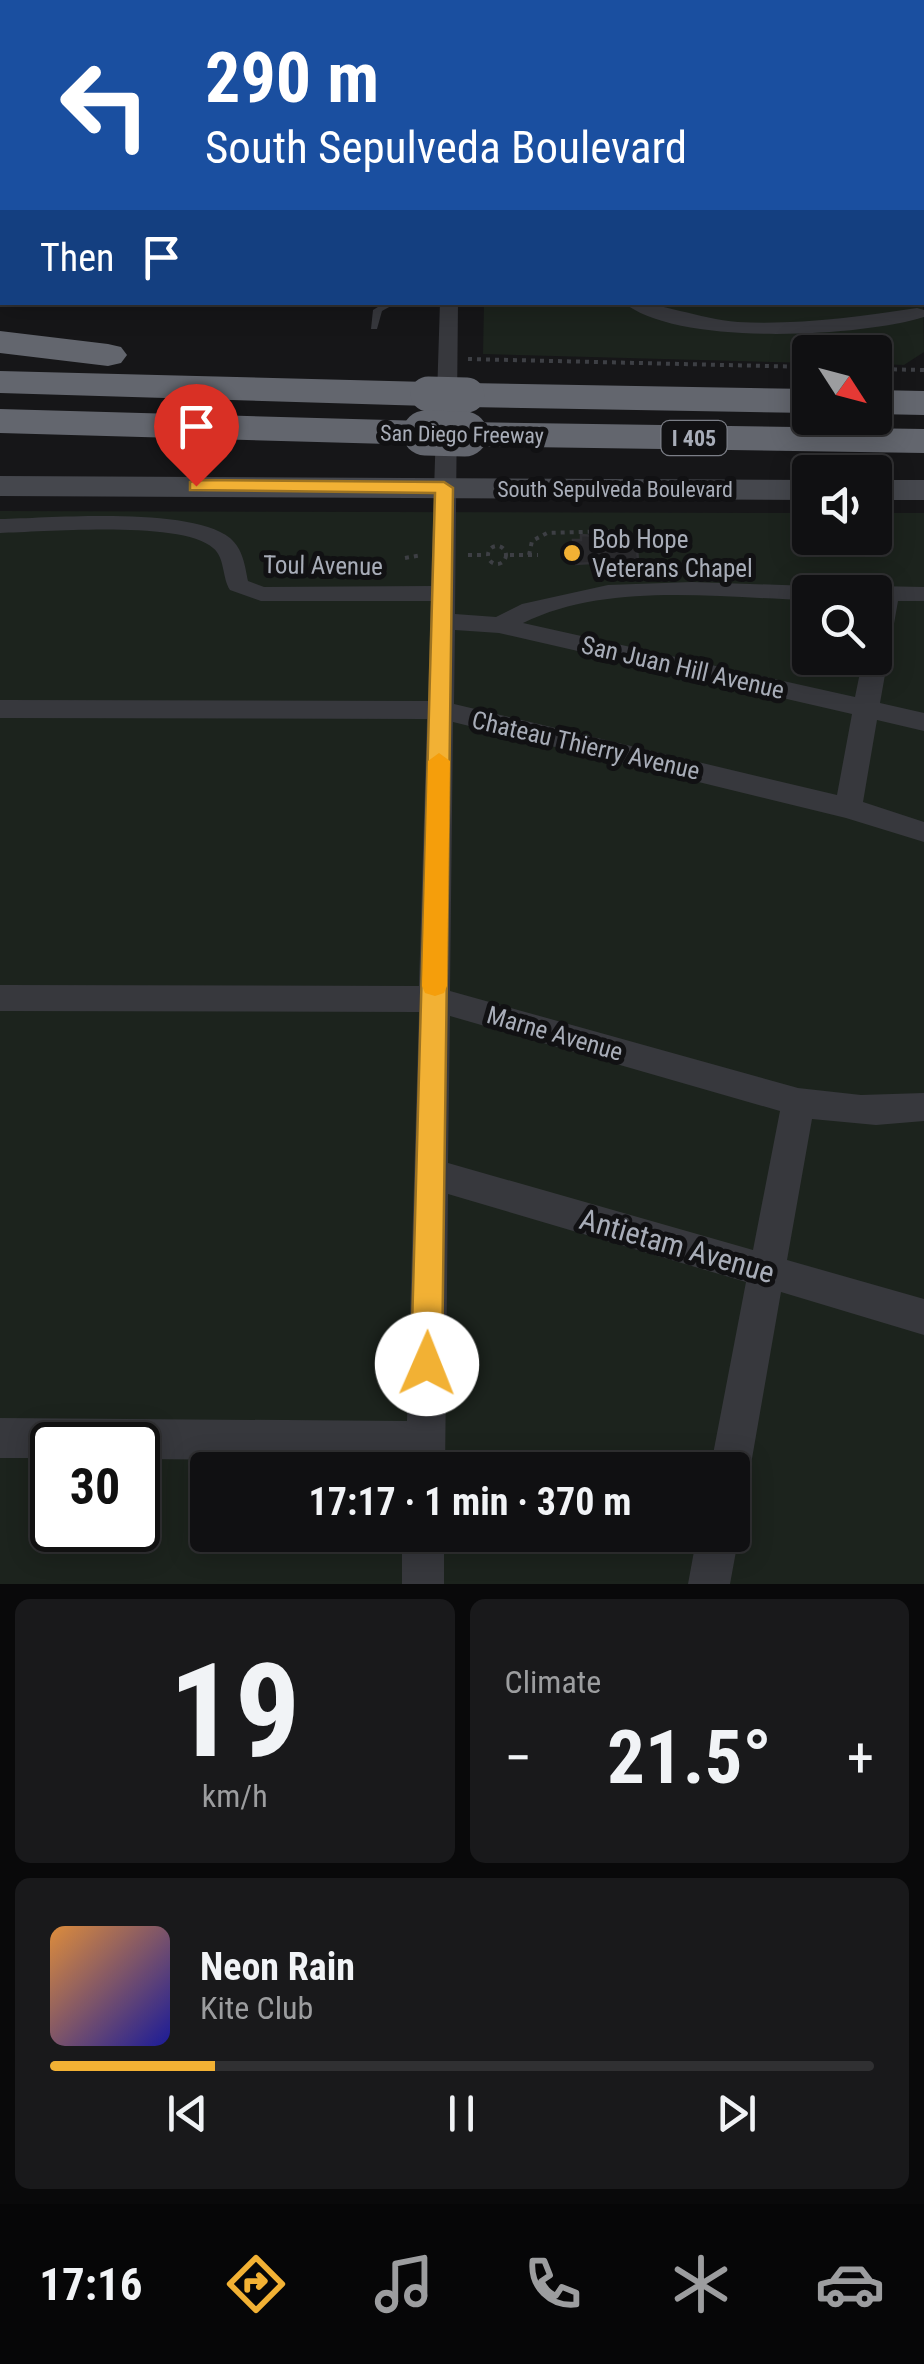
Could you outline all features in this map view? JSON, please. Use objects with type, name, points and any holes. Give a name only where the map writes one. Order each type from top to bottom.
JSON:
[{"type":"highway","points":[[0,342],[101,354]]},
{"type":"highway","points":[[0,352],[101,354],[364,371],[443,409]]},
{"type":"highway","name":"San Diego Freeway","points":[[0,382],[924,440]]},
{"type":"highway","points":[[0,392],[443,409],[792,414]]},
{"type":"highway","name":"San Diego Freeway","points":[[0,421],[176,426],[443,409],[792,401]]},
{"type":"highway","points":[[892,402],[924,402]]},
{"type":"highway","points":[[892,414],[924,415]]},
{"type":"highway","points":[[0,438],[176,426]]},
{"type":"main road","name":"South Sepulveda Boulevard","points":[[0,486],[792,490]]},
{"type":"main road","points":[[892,490],[924,490]]},
{"type":"street","points":[[425,1452],[450,305]]},
{"type":"street","points":[[640,305],[674,317],[766,328],[916,314]]},
{"type":"street","name":"Toul Avenue","points":[[0,526],[191,529],[223,544],[233,558],[238,586],[261,594],[442,607]]},
{"type":"street","points":[[499,625],[519,612],[548,602],[617,592],[792,593]]},
{"type":"street","points":[[892,593],[924,594]]},
{"type":"street","name":"San Juan Hill Avenue","points":[[442,607],[499,625],[924,722]]},
{"type":"street","points":[[848,808],[872,675]]},
{"type":"street","name":"Chateau Thierry Avenue","points":[[0,709],[440,710],[848,808],[924,832]]},
{"type":"street","name":"Marne Avenue","points":[[0,998],[434,999],[798,1102],[845,1111],[891,1112],[924,1107]]},
{"type":"street","points":[[733,1452],[798,1102]]},
{"type":"street","name":"Antietam Avenue","points":[[431,1173],[924,1317]]},
{"type":"street","points":[[0,1438],[350,1452]]},
{"type":"street","points":[[422,1584],[423,1552]]},
{"type":"street","points":[[709,1584],[715,1552]]},
{"type":"lane","points":[[374,328],[378,310],[388,305]]},
{"type":"path","points":[[448,359],[792,368]]},
{"type":"path","points":[[892,369],[924,370]]},
{"type":"path","points":[[529,555],[530,544],[541,535],[617,532],[621,539]]},
{"type":"path","points":[[510,555],[538,556]]},
{"type":"shaded area","points":[[484,305],[923,305],[924,352],[904,365],[892,365],[892,335],[792,335],[792,363],[483,354]]},
{"type":"shaded area","points":[[0,511],[792,513],[792,555],[892,555],[892,513],[924,513],[924,1584],[0,1584]]},
{"type":"building","points":[[581,535],[636,539],[638,560],[576,564],[573,540],[581,540]]},
{"type":"slow traffic","points":[[435,986],[439,761]]},
{"type":"place","name":"Bob Hope Veterans Chapel","points":[[572,553]]},
{"type":"route","points":[[196,486],[444,488],[427,1364]]}]
